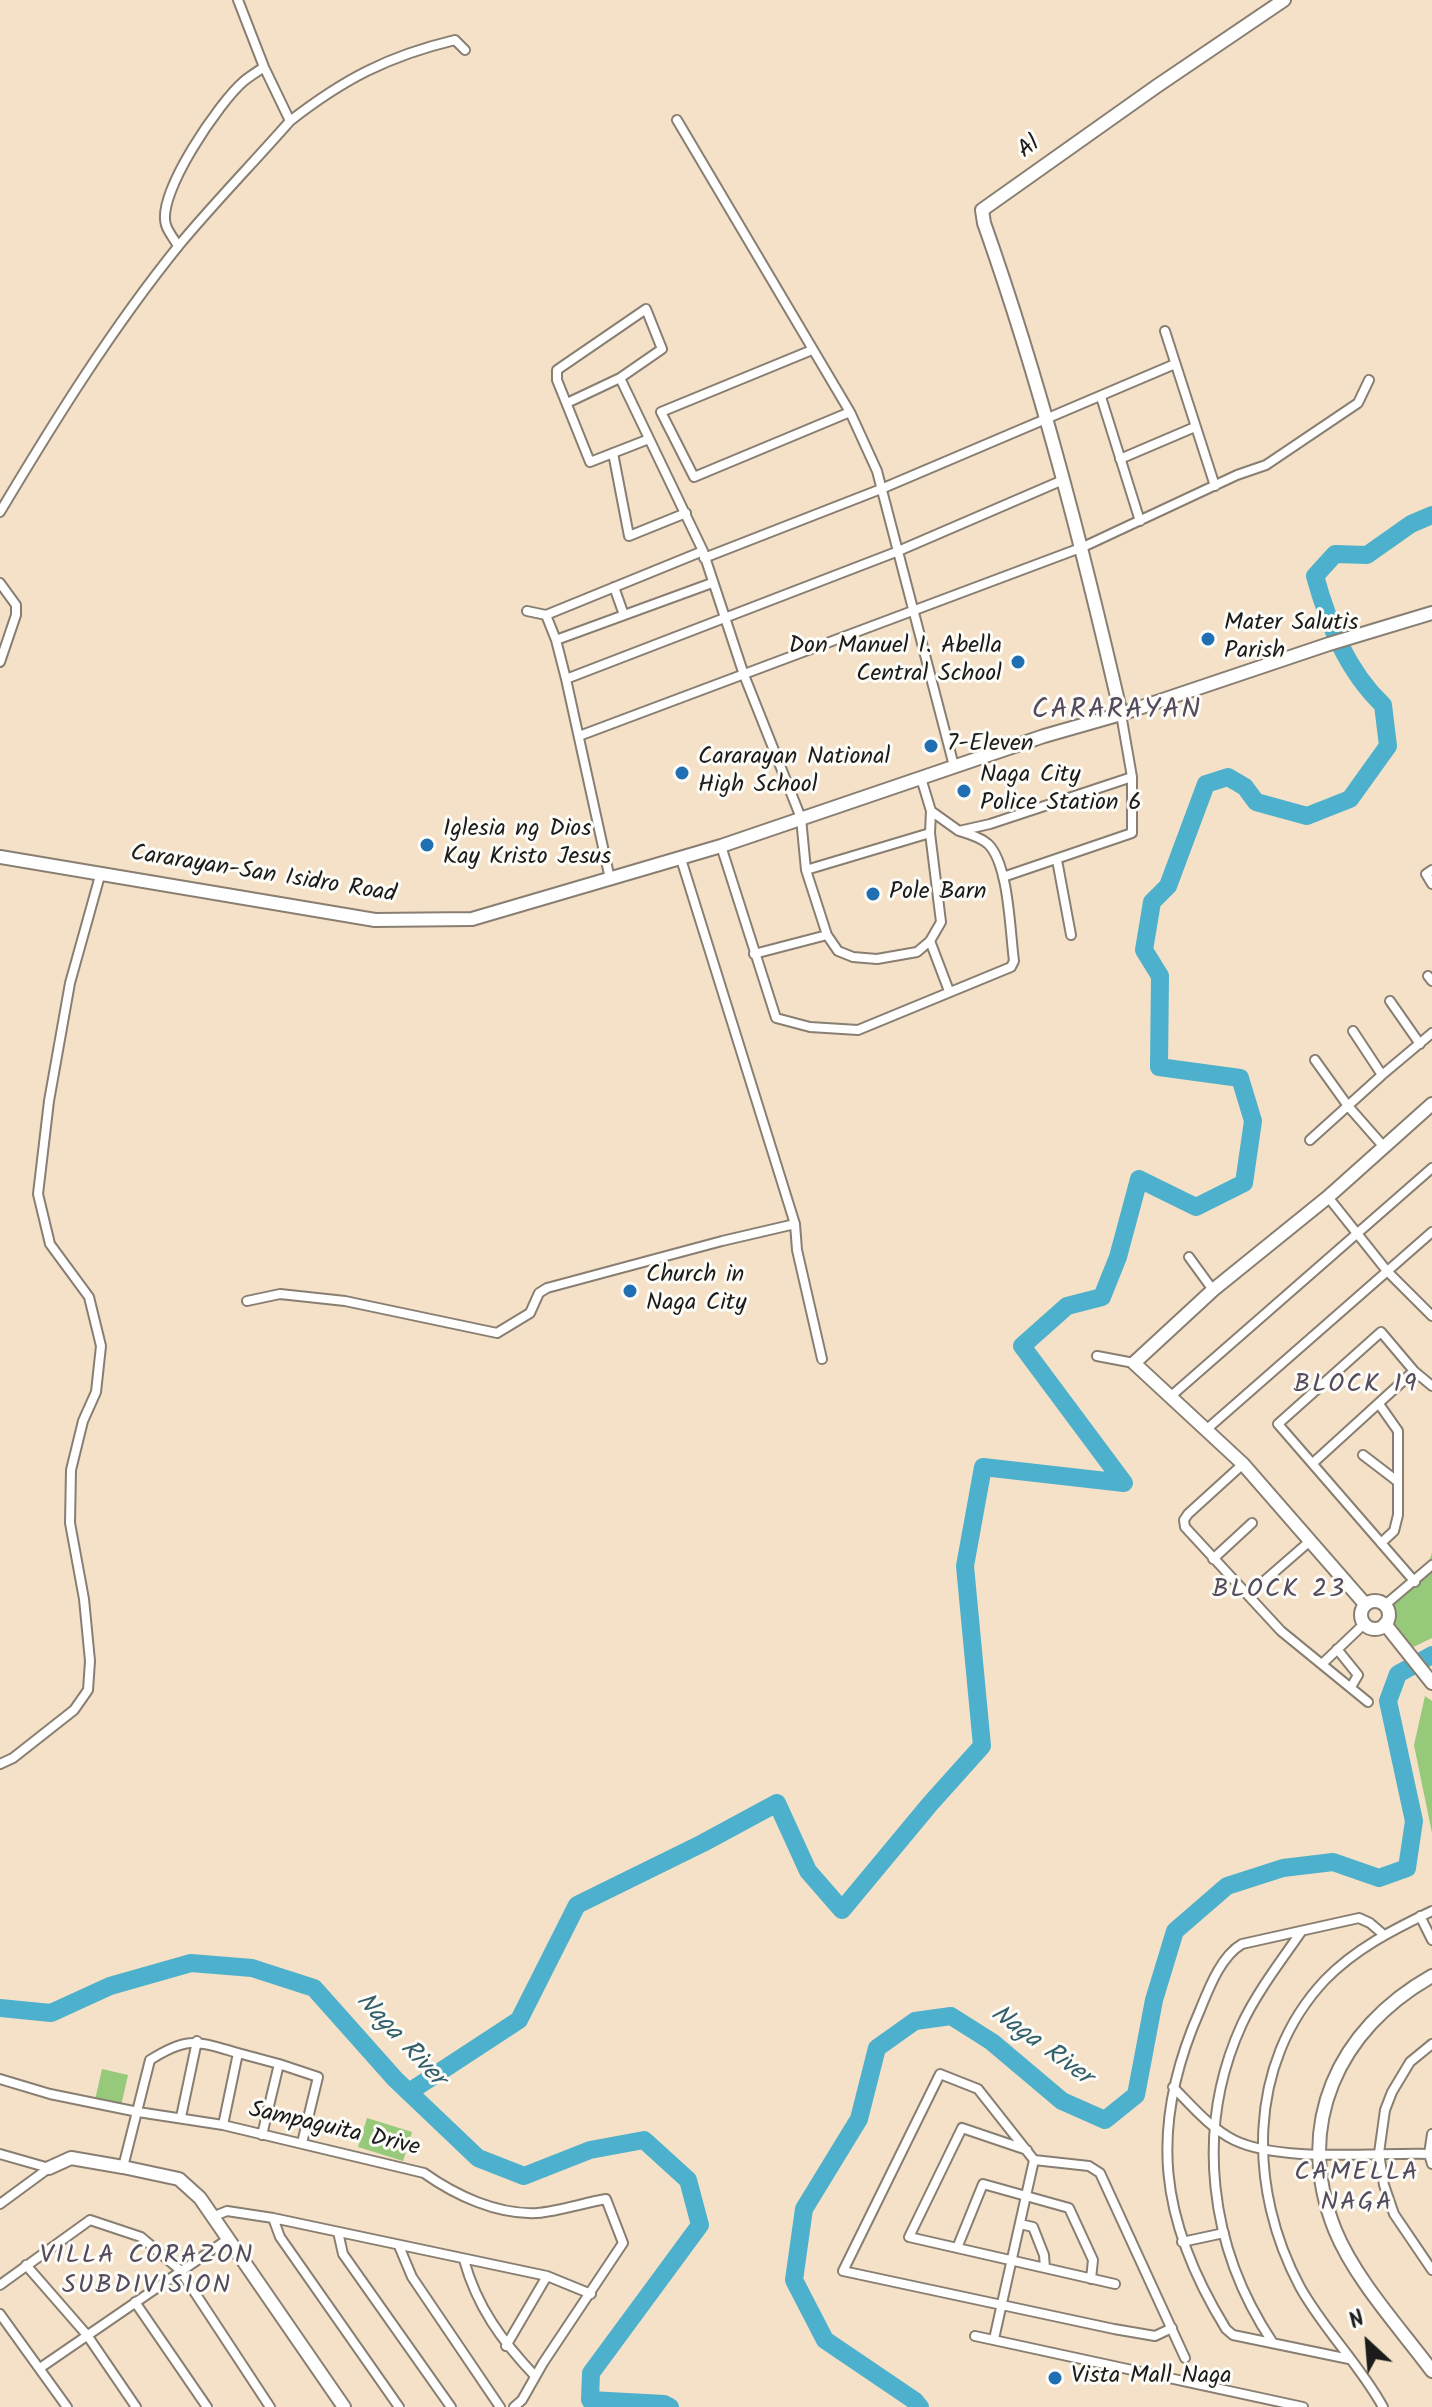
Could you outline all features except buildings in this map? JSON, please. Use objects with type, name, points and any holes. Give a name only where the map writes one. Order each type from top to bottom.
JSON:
[{"type":"street","points":[[238,0],[264,67],[290,121]]},
{"type":"street","name":"Al","points":[[1046,419],[982,210],[1284,0]]},
{"type":"street","points":[[0,512],[84,374],[178,246],[290,121],[318,99],[382,62],[412,50],[455,40],[465,50]]},
{"type":"street","points":[[178,246],[165,223],[167,203],[177,174],[223,105],[242,82],[264,67]]},
{"type":"street","points":[[677,120],[850,412],[877,471],[954,766]]},
{"type":"street","points":[[567,403],[620,378],[662,349],[646,309],[557,370],[557,380],[590,462],[649,439]]},
{"type":"street","points":[[1165,331],[1215,486]]},
{"type":"street","points":[[812,350],[661,412],[694,477],[850,412]]},
{"type":"street","points":[[527,611],[546,615],[881,489],[1175,364]]},
{"type":"street","points":[[620,378],[704,554],[744,675],[801,818],[806,870],[827,935],[838,951],[853,957],[877,959],[917,952],[930,941],[941,922],[930,833],[931,811],[921,778]]},
{"type":"street","points":[[579,736],[1083,547],[1266,465],[1358,403],[1369,380]]},
{"type":"street","points":[[1101,397],[1140,521]]},
{"type":"street","points":[[1003,877],[1132,833],[1132,777],[1121,714],[1083,547],[1046,419]]},
{"type":"street","points":[[1120,459],[1195,427]]},
{"type":"street","points":[[613,453],[629,536],[686,513]]},
{"type":"street","points":[[566,679],[723,616],[896,552],[1063,480]]},
{"type":"street","points":[[0,583],[16,605],[16,615],[0,662]]},
{"type":"street","points":[[556,640],[712,583]]},
{"type":"street","points":[[614,587],[624,615]]},
{"type":"street","name":"Cararayan-San Isidro Road","points":[[0,857],[375,920],[472,919],[681,859],[954,766],[1432,613]]},
{"type":"street","points":[[546,615],[566,679],[610,879]]},
{"type":"street","points":[[959,831],[990,824],[1132,777]]},
{"type":"street","points":[[721,846],[776,1018],[810,1027],[858,1030],[1011,967],[1014,961],[1003,877],[996,854],[988,843],[959,831],[931,811]]},
{"type":"street","points":[[806,870],[930,833]]},
{"type":"street","points":[[681,859],[795,1224],[797,1250],[822,1359]]},
{"type":"street","points":[[1057,860],[1071,935]]},
{"type":"street","points":[[1432,870],[1426,874],[1432,884]]},
{"type":"street","points":[[0,1764],[13,1758],[74,1710],[88,1690],[90,1661],[84,1599],[70,1523],[71,1470],[83,1421],[96,1392],[101,1346],[89,1297],[50,1244],[38,1194],[49,1101],[70,983],[101,872]]},
{"type":"street","points":[[754,954],[827,935]]},
{"type":"street","points":[[930,941],[949,991]]},
{"type":"street","points":[[1390,1001],[1420,1044]]},
{"type":"street","points":[[1353,1031],[1382,1075]]},
{"type":"street","points":[[1310,1140],[1432,1033]]},
{"type":"street","points":[[1315,1060],[1348,1106],[1384,1147]]},
{"type":"street","points":[[1134,1363],[1213,1290],[1328,1197],[1432,1104]]},
{"type":"street","points":[[1170,1397],[1432,1168]]},
{"type":"street","points":[[1328,1197],[1387,1271],[1432,1316]]},
{"type":"street","points":[[247,1301],[280,1294],[345,1301],[497,1333],[530,1313],[539,1293],[547,1288],[795,1224]]},
{"type":"street","points":[[1207,1429],[1432,1232]]},
{"type":"street","points":[[1189,1257],[1213,1290]]},
{"type":"street","points":[[1415,1582],[1278,1424],[1381,1332],[1414,1371],[1432,1386]]},
{"type":"street","points":[[1097,1356],[1134,1363],[1207,1429],[1243,1464],[1365,1604]]},
{"type":"street","points":[[1313,1463],[1414,1371]]},
{"type":"street","points":[[1379,1404],[1398,1431],[1398,1515],[1394,1531],[1381,1543]]},
{"type":"street","points":[[1363,1455],[1397,1481]]},
{"type":"street","points":[[1243,1464],[1184,1520],[1185,1527],[1281,1631],[1368,1702]]},
{"type":"street","points":[[1213,1559],[1252,1523]]},
{"type":"street","points":[[1248,1595],[1310,1541]]},
{"type":"street","points":[[1385,1605],[1432,1565]]},
{"type":"street","points":[[1377,1601],[1385,1605],[1389,1617],[1385,1624],[1374,1629],[1364,1624],[1361,1616],[1365,1604],[1377,1601]]},
{"type":"street","points":[[1322,1664],[1364,1624]]},
{"type":"street","points":[[1385,1624],[1432,1682]]},
{"type":"street","points":[[1337,1649],[1358,1675],[1351,1687]]},
{"type":"street","points":[[1383,2407],[1301,2289],[1281,2245],[1266,2189],[1262,2150],[1264,2112],[1275,2063],[1299,2016],[1325,1981],[1384,1935],[1432,1911]]},
{"type":"street","points":[[1420,1916],[1432,1940]]},
{"type":"street","points":[[1349,2359],[1233,2335],[1226,2329],[1182,2242],[1170,2199],[1166,2153],[1168,2117],[1185,2044],[1201,2006],[1234,1949],[1242,1944],[1359,1918],[1384,1935]]},
{"type":"street","points":[[1273,2343],[1251,2305],[1224,2233],[1212,2157],[1214,2115],[1226,2066],[1243,2022],[1301,1932]]},
{"type":"street","points":[[1432,1976],[1386,2006],[1362,2031],[1340,2062],[1325,2102],[1317,2153],[1326,2201],[1335,2230],[1349,2257],[1432,2371]]},
{"type":"street","points":[[181,2117],[197,2041]]},
{"type":"street","points":[[123,2167],[150,2060],[173,2045],[197,2041],[318,2077],[302,2143]]},
{"type":"street","points":[[1432,2044],[1410,2062],[1392,2092],[1385,2110],[1379,2153],[1384,2185],[1394,2214],[1432,2270]]},
{"type":"street","points":[[223,2125],[238,2053]]},
{"type":"street","points":[[262,2135],[279,2064]]},
{"type":"street","points":[[994,2339],[1002,2304],[1012,2260],[1034,2160],[978,2089],[940,2074],[843,2271],[1002,2304],[1155,2336],[1172,2328]]},
{"type":"street","name":"Sampaguita Drive","points":[[0,2079],[50,2094],[223,2125],[424,2173],[450,2191],[500,2209],[536,2213],[606,2199],[623,2243],[591,2294]]},
{"type":"street","points":[[1173,2087],[1214,2128],[1232,2139],[1262,2150],[1431,2157],[1432,2134]]},
{"type":"street","points":[[1027,2150],[962,2128],[909,2237],[1115,2284]]},
{"type":"street","points":[[0,2154],[49,2168]]},
{"type":"street","points":[[0,2204],[49,2168],[71,2158],[179,2179],[200,2198],[344,2407]]},
{"type":"street","points":[[1034,2160],[1089,2166],[1100,2173],[1185,2358]]},
{"type":"street","points":[[957,2248],[983,2184],[1069,2208],[1093,2260],[1091,2279]]},
{"type":"street","points":[[212,2217],[227,2211],[273,2218],[547,2276],[591,2294],[522,2400],[514,2407]]},
{"type":"street","points":[[273,2218],[280,2237],[399,2407]]},
{"type":"street","points":[[0,2285],[90,2220],[141,2237],[180,2270],[270,2407]]},
{"type":"street","points":[[1020,2224],[1033,2227],[1044,2255],[1045,2268]]},
{"type":"street","points":[[338,2232],[343,2254],[451,2407]]},
{"type":"street","points":[[1182,2242],[1224,2233]]},
{"type":"street","points":[[40,2368],[228,2239]]},
{"type":"street","points":[[399,2246],[412,2277],[500,2407]]},
{"type":"street","points":[[464,2260],[472,2289],[506,2346],[535,2376]]},
{"type":"street","points":[[26,2265],[87,2335],[136,2407]]},
{"type":"street","points":[[506,2346],[547,2276]]},
{"type":"street","points":[[135,2302],[207,2407]]},
{"type":"street","points":[[0,2314],[67,2407]]},
{"type":"street","points":[[975,2336],[1303,2407]]},
{"type":"street","points":[[1248,2395],[1253,2407]]},
{"type":"green space","points":[[1432,1552],[1432,1638],[1409,1649],[1392,1625],[1391,1609],[1400,1590],[1423,1569]]},
{"type":"green space","points":[[1425,1696],[1432,1701],[1432,1833],[1414,1745]]},
{"type":"green space","points":[[102,2069],[128,2075],[121,2106],[95,2100]]},
{"type":"green space","points":[[367,2118],[412,2132],[403,2161],[358,2147]]},
{"type":"waterway","points":[[409,2092],[519,2020],[577,1905],[777,1803],[808,1871],[842,1910],[982,1746],[965,1566],[983,1467],[1124,1483],[1022,1346],[1067,1306],[1102,1297],[1118,1257],[1139,1179],[1196,1207],[1244,1183],[1253,1121],[1240,1078],[1159,1067],[1160,976],[1144,950],[1152,902],[1168,886],[1206,784],[1228,777],[1245,787],[1256,802],[1307,816],[1350,799],[1388,746],[1383,705],[1359,677],[1340,645],[1315,576],[1335,554],[1367,555],[1411,524],[1432,515]]},
{"type":"waterway","name":"Naga River","points":[[920,2407],[825,2340],[794,2280],[804,2209],[859,2119],[877,2048],[915,2021],[951,2016],[992,2042],[1062,2101],[1105,2120],[1136,2095],[1154,2000],[1175,1931],[1227,1886],[1283,1868],[1333,1862],[1379,1878],[1407,1868],[1414,1821],[1388,1701],[1398,1674],[1432,1655]]},
{"type":"waterway","name":"Naga River","points":[[0,2008],[51,2013],[110,1986],[191,1963],[252,1968],[314,1988],[395,2079],[478,2158],[524,2176],[590,2150],[644,2140],[688,2180],[700,2225],[591,2373],[590,2400],[664,2404],[670,2407]]},
{"type":"place","name":"Mater Salutis Parish","points":[[1208,639]]},
{"type":"place","name":"Don Manuel I. Abella Central School","points":[[1018,662]]},
{"type":"place","name":"7-Eleven","points":[[931,746]]},
{"type":"place","name":"Cararayan National High School","points":[[682,773]]},
{"type":"place","name":"Naga City Police Station 6","points":[[964,791]]},
{"type":"place","name":"Iglesia ng Dios Kay Kristo Jesus","points":[[427,845]]},
{"type":"place","name":"Pole Barn","points":[[873,894]]},
{"type":"place","name":"Church in Naga City","points":[[630,1291]]},
{"type":"place","name":"Vista Mall Naga","points":[[1055,2378]]},
{"type":"district","name":"CARARAYAN","points":[[1117,712]]},
{"type":"district","name":"BLOCK 19","points":[[1356,1387]]},
{"type":"district","name":"BLOCK 23","points":[[1279,1592]]},
{"type":"district","name":"CAMELLA NAGA","points":[[1357,2190]]},
{"type":"district","name":"VILLA CORAZON SUBDIVISION","points":[[147,2273]]}]
